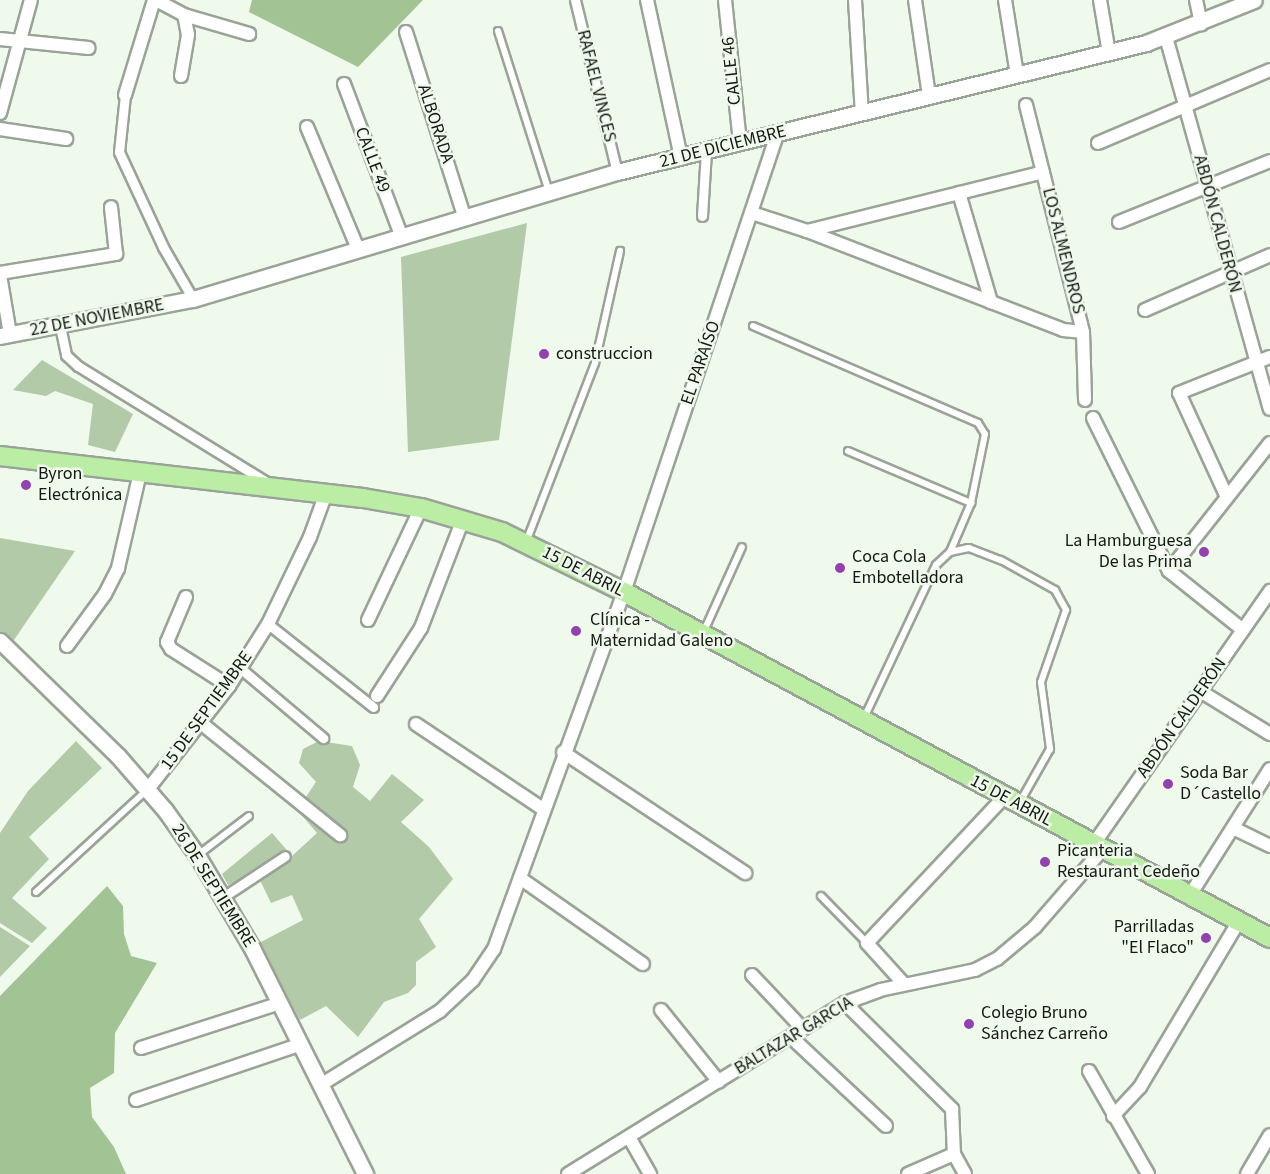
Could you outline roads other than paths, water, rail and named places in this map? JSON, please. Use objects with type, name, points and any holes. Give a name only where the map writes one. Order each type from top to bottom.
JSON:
[{"type":"main road","name":"15 DE ABRIL","points":[[0,456],[326,493],[421,508],[463,519],[525,543],[624,592],[702,636],[1270,938]]},
{"type":"street","points":[[0,113],[31,0]]},
{"type":"street","points":[[193,299],[163,248],[119,152],[125,95],[155,0],[184,15],[249,34]]},
{"type":"street","name":"RAFAEL VINCES","points":[[575,0],[617,172]]},
{"type":"street","points":[[647,0],[681,157]]},
{"type":"street","name":"CALLE 46","points":[[725,0],[740,142]]},
{"type":"street","points":[[855,0],[862,113]]},
{"type":"street","points":[[915,0],[929,96]]},
{"type":"street","points":[[1005,0],[1017,75]]},
{"type":"street","points":[[1101,0],[1109,52]]},
{"type":"street","points":[[1196,0],[1201,24]]},
{"type":"street","name":"21 DE DICIEMBRE","points":[[193,299],[617,172],[1166,37],[1254,0]]},
{"type":"street","points":[[181,76],[188,34],[184,15]]},
{"type":"street","name":"ALBORADA","points":[[406,33],[464,216]]},
{"type":"street","name":"ABDÓN CALDERÓN","points":[[1166,37],[1255,363],[1270,409]]},
{"type":"street","points":[[0,39],[89,48]]},
{"type":"street","points":[[1098,143],[1270,70]]},
{"type":"street","name":"CALLE 49","points":[[344,84],[401,236]]},
{"type":"street","name":"LOS ALMENDROS","points":[[1026,105],[1083,332],[1085,400]]},
{"type":"street","points":[[307,127],[358,249]]},
{"type":"street","points":[[0,129],[66,139]]},
{"type":"street","name":"EL PARAÍSO","points":[[322,1084],[415,1029],[473,980],[498,940],[563,752],[624,592],[778,133]]},
{"type":"street","points":[[702,216],[706,151]]},
{"type":"street","points":[[1119,222],[1270,162]]},
{"type":"street","points":[[807,231],[1043,172]]},
{"type":"street","points":[[959,193],[991,302]]},
{"type":"street","points":[[5,335],[0,274],[116,254],[111,207]]},
{"type":"street","points":[[752,213],[807,231],[1063,330],[1083,332]]},
{"type":"street","points":[[1145,310],[1270,255]]},
{"type":"street","name":"22 DE NOVIEMBRE","points":[[5,335],[193,299]]},
{"type":"street","points":[[60,326],[66,356],[78,366],[272,486]]},
{"type":"street","points":[[1226,495],[1179,393],[1270,357]]},
{"type":"street","points":[[1093,418],[1169,571],[1243,630]]},
{"type":"street","points":[[1169,571],[1226,495],[1270,443]]},
{"type":"street","points":[[67,646],[105,594],[118,568],[140,472]]},
{"type":"street","name":"15 DE SEPTIEMBRE","points":[[148,789],[230,686],[268,624],[310,537],[326,493]]},
{"type":"street","points":[[368,620],[421,508]]},
{"type":"street","points":[[268,624],[375,702],[421,628],[463,519]]},
{"type":"street","name":"ABDÓN CALDERÓN","points":[[1098,848],[1200,692],[1270,591]]},
{"type":"street","points":[[186,597],[167,642],[171,649],[230,686]]},
{"type":"street","name":"26 DE SEPTIEMBRE","points":[[0,641],[148,789],[197,855],[223,897],[280,1004],[365,1174]]},
{"type":"street","points":[[240,668],[322,738]]},
{"type":"street","points":[[1200,692],[1270,734]]},
{"type":"street","points":[[201,723],[340,835]]},
{"type":"street","points":[[417,724],[543,809]]},
{"type":"street","points":[[563,752],[670,826],[745,873]]},
{"type":"street","points":[[1190,895],[1270,769]]},
{"type":"street","points":[[904,984],[867,943],[1012,800]]},
{"type":"street","points":[[1233,828],[1270,846]]},
{"type":"street","name":"BALTAZAR GARCIA","points":[[568,1174],[845,1003],[904,984],[958,975],[997,959],[1035,927],[1098,848]]},
{"type":"street","points":[[223,897],[285,856]]},
{"type":"street","points":[[520,878],[644,964]]},
{"type":"street","points":[[1113,1116],[1140,1087],[1239,921]]},
{"type":"street","points":[[752,975],[803,1029]]},
{"type":"street","points":[[845,1003],[952,1109],[954,1154],[965,1174]]},
{"type":"street","points":[[141,1048],[280,1004]]},
{"type":"street","points":[[661,1010],[719,1082]]},
{"type":"street","points":[[791,1037],[886,1126]]},
{"type":"street","points":[[136,1100],[301,1044]]},
{"type":"street","points":[[1089,1071],[1148,1174]]},
{"type":"street","points":[[1247,1174],[1270,1135]]},
{"type":"street","points":[[629,1137],[650,1174]]},
{"type":"street","points":[[908,1174],[954,1154]]},
{"type":"lane","points":[[498,31],[549,192]]},
{"type":"lane","points":[[525,543],[595,363],[620,250]]},
{"type":"lane","points":[[753,326],[978,423],[985,434],[971,503],[950,552],[936,565],[862,721]]},
{"type":"lane","points":[[848,451],[971,503]]},
{"type":"lane","points":[[702,636],[742,547]]},
{"type":"lane","points":[[950,552],[969,548],[1001,560],[1055,590],[1066,610],[1041,682],[1050,749],[1012,800]]},
{"type":"lane","name":"15 DE SEPTIEMBRE","points":[[36,892],[148,789]]},
{"type":"lane","points":[[197,855],[249,816]]},
{"type":"lane","points":[[821,896],[867,943]]},
{"type":"place","name":"construccion","points":[[544,354]]},
{"type":"place","name":"Byron Electrónica","points":[[26,485]]},
{"type":"place","name":"La Hamburguesa De las Prima","points":[[1204,552]]},
{"type":"place","name":"Coca Cola Embotelladora","points":[[840,568]]},
{"type":"place","name":"Clínica - Maternidad Galeno","points":[[576,631]]},
{"type":"place","name":"Soda Bar D´Castello","points":[[1168,784]]},
{"type":"place","name":"Picanteria Restaurant Cedeño","points":[[1045,862]]},
{"type":"place","name":"Parrilladas \"El Flaco\"","points":[[1206,938]]},
{"type":"place","name":"Colegio Bruno Sánchez Carreño","points":[[969,1024]]}]
